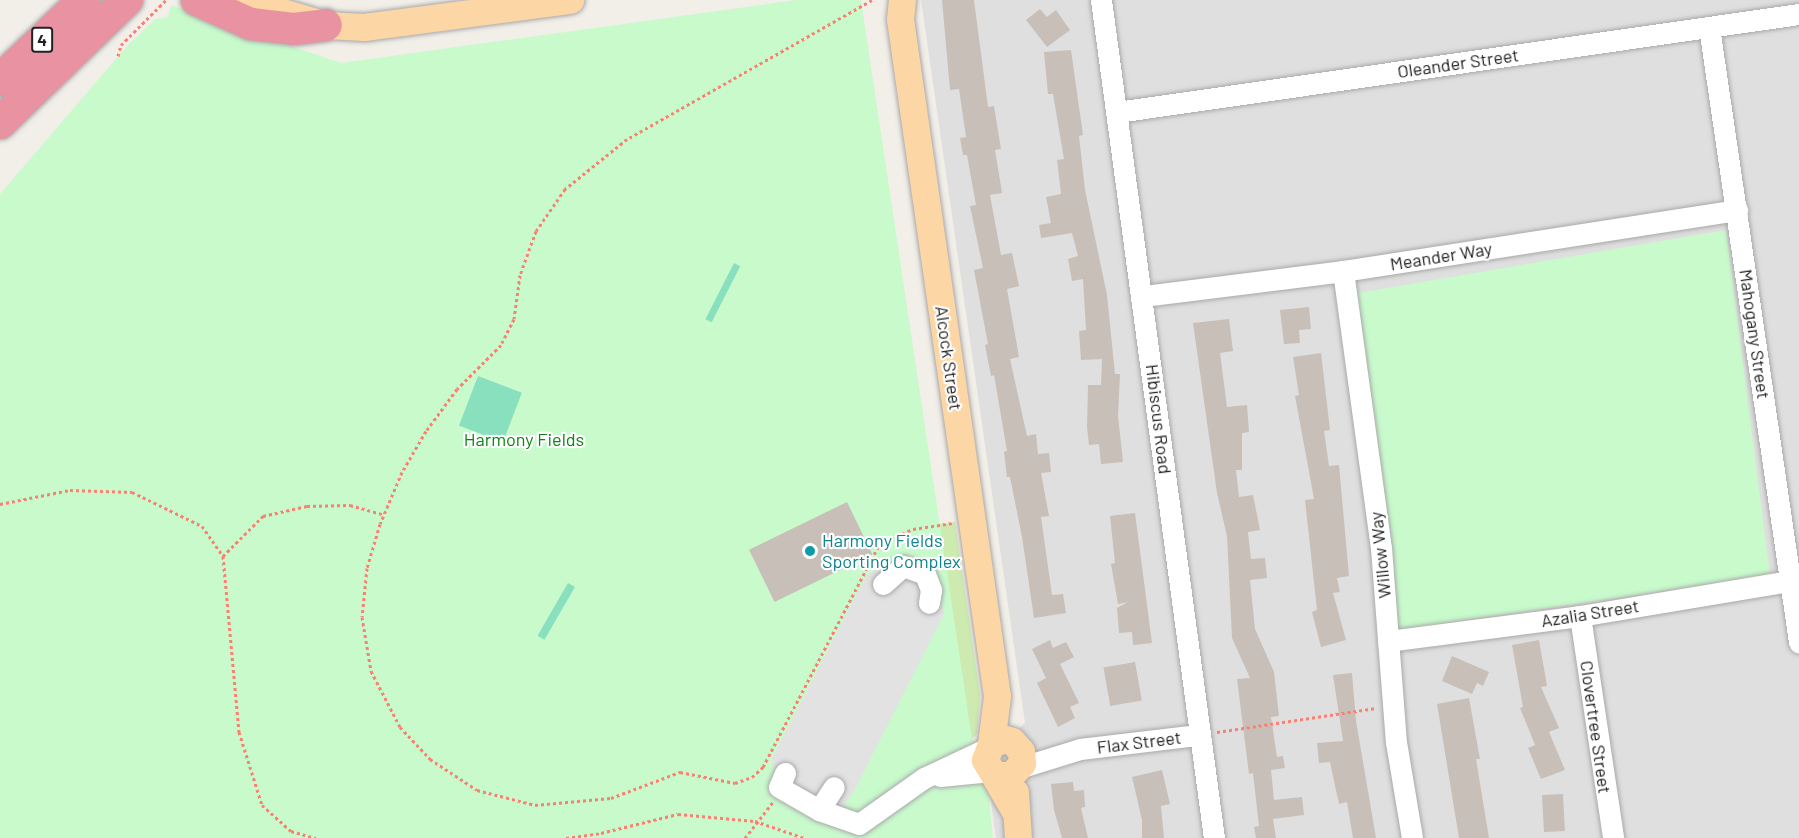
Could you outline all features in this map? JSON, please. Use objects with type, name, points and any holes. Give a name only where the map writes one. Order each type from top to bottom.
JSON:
[{"type":"highway","name":"4","points":[[0,80],[84,0]]},
{"type":"highway","name":"4","points":[[0,123],[127,0]]},
{"type":"highway","points":[[197,0],[251,24],[294,29],[326,25]]},
{"type":"main road","points":[[242,0],[326,25],[399,24],[570,0]]},
{"type":"main road","points":[[278,0],[326,25]]},
{"type":"main road","name":"Alcock Street","points":[[897,6],[997,696],[1004,758]]},
{"type":"main road","points":[[1004,758],[1018,838]]},
{"type":"street","name":"Hibiscus Road","points":[[1101,0],[1143,296],[1198,735],[1214,838]]},
{"type":"street","name":"Oleander Street","points":[[1117,112],[1799,14]]},
{"type":"street","name":"Mahogany Street","points":[[1708,27],[1737,210],[1799,642]]},
{"type":"street","name":"Meander Way","points":[[1143,296],[1343,272],[1737,210]]},
{"type":"street","name":"Willow Way","points":[[1343,272],[1381,548],[1393,705],[1412,838]]},
{"type":"street","points":[[883,584],[903,566],[924,574],[931,590],[929,603]]},
{"type":"street","name":"Azalia Street","points":[[1388,640],[1580,616],[1790,580]]},
{"type":"street","name":"Clovertree Street","points":[[1580,616],[1612,838]]},
{"type":"street","name":"Flax Street","points":[[819,810],[860,824],[924,778],[1004,758],[1198,735]]},
{"type":"street","points":[[785,773],[779,787],[819,810],[834,787]]},
{"type":"path","points":[[118,56],[121,45],[166,0]]},
{"type":"path","points":[[872,0],[627,139],[565,189],[536,231],[520,275],[514,319],[501,345],[458,389],[426,430],[384,515],[367,568],[363,617],[371,671],[400,727],[430,759],[477,790],[535,805],[611,798],[680,772],[735,783],[752,777],[764,767],[880,543],[914,529],[955,522]]},
{"type":"path","points":[[0,504],[70,490],[132,492],[202,526],[223,556],[239,732],[262,805],[291,831],[316,838]]},
{"type":"path","points":[[223,556],[263,516],[308,506],[350,505],[384,515]]},
{"type":"path","points":[[1198,735],[1393,705]]},
{"type":"path","points":[[745,838],[754,821],[780,795]]},
{"type":"path","points":[[566,838],[601,834],[678,814],[754,821],[804,838]]},
{"type":"shaded area","points":[[921,0],[1799,0],[1799,838],[996,838],[985,760],[1025,723]]},
{"type":"shaded area","points":[[905,558],[933,573],[944,614],[854,791],[833,822],[786,800],[771,760],[867,574]]},
{"type":"green space","name":"Harmony Fields","points":[[796,0],[861,0],[972,739],[985,760],[993,838],[0,838],[0,194],[127,46],[155,19],[168,17],[171,5],[341,63]]},
{"type":"green space","points":[[1726,230],[1770,575],[1399,630],[1382,485],[1352,294]]},
{"type":"green space","points":[[734,263],[740,266],[712,322],[705,319]]},
{"type":"green space","points":[[478,376],[522,393],[503,442],[459,425]]},
{"type":"green space","points":[[955,522],[980,695],[977,734],[972,739],[985,760],[924,778],[913,529]]},
{"type":"green space","points":[[568,583],[575,587],[544,640],[538,636]]},
{"type":"building","points":[[942,0],[974,0],[988,107],[994,106],[1001,149],[995,150],[1002,193],[990,195],[1001,255],[1012,253],[1019,286],[1007,289],[1019,357],[1010,359],[1027,436],[1036,434],[1038,454],[1049,453],[1051,472],[1041,473],[1049,516],[1041,517],[1052,595],[1063,594],[1066,613],[1034,618],[1022,537],[1010,477],[1007,477],[1004,452],[1007,451],[994,375],[991,376],[985,345],[988,344],[974,270],[983,268],[970,206],[976,205],[967,155],[963,155],[960,138],[966,137],[959,89],[950,90]]},
{"type":"building","points":[[1040,9],[1047,17],[1056,10],[1070,30],[1047,47],[1026,20]]},
{"type":"building","points":[[1071,50],[1083,135],[1079,136],[1085,190],[1107,295],[1115,374],[1120,374],[1118,416],[1123,462],[1101,464],[1099,444],[1089,445],[1088,385],[1101,385],[1102,359],[1081,360],[1079,331],[1086,330],[1083,279],[1072,281],[1068,259],[1078,256],[1072,233],[1041,238],[1039,225],[1051,223],[1046,197],[1061,194],[1057,160],[1064,159],[1053,94],[1048,94],[1044,52]]},
{"type":"building","points":[[1309,307],[1311,329],[1299,330],[1300,343],[1284,344],[1280,310]]},
{"type":"building","points":[[1229,319],[1233,351],[1220,353],[1227,407],[1247,405],[1249,432],[1242,433],[1242,470],[1236,470],[1239,497],[1253,495],[1260,530],[1248,532],[1251,559],[1265,558],[1267,578],[1250,580],[1255,629],[1274,672],[1279,716],[1271,717],[1277,757],[1283,756],[1285,768],[1271,770],[1274,800],[1302,797],[1304,815],[1273,819],[1276,838],[1256,838],[1254,827],[1259,826],[1253,773],[1249,774],[1237,679],[1250,678],[1232,638],[1227,536],[1217,493],[1193,323]]},
{"type":"building","points":[[1321,353],[1330,430],[1324,431],[1329,466],[1339,465],[1349,576],[1337,578],[1340,592],[1333,593],[1346,640],[1321,647],[1312,612],[1317,610],[1305,500],[1314,499],[1295,396],[1299,395],[1293,357]]},
{"type":"building","name":"Harmony Fields Sporting Complex","points":[[847,502],[872,554],[774,602],[749,550]]},
{"type":"building","points":[[1135,513],[1152,643],[1133,645],[1132,632],[1119,633],[1117,608],[1128,602],[1118,604],[1111,564],[1115,563],[1110,516]]},
{"type":"building","points":[[1050,640],[1053,648],[1066,642],[1074,657],[1060,664],[1079,703],[1070,707],[1075,718],[1058,727],[1037,683],[1046,678],[1032,649]]},
{"type":"building","points":[[1539,640],[1547,686],[1541,687],[1559,728],[1549,732],[1565,770],[1541,779],[1528,748],[1535,745],[1520,708],[1523,707],[1512,645]]},
{"type":"building","points":[[1452,656],[1489,672],[1483,686],[1477,683],[1472,694],[1442,681]]},
{"type":"building","points":[[1135,662],[1142,700],[1110,706],[1103,668]]},
{"type":"building","points":[[1352,673],[1356,721],[1376,838],[1353,838],[1347,802],[1339,804],[1330,762],[1319,763],[1317,743],[1343,741],[1333,675]]},
{"type":"building","points":[[1469,698],[1480,759],[1476,759],[1489,838],[1459,838],[1437,704]]},
{"type":"building","points":[[1162,770],[1170,804],[1161,806],[1164,838],[1142,838],[1142,820],[1132,777]]},
{"type":"building","points":[[1073,782],[1074,791],[1084,790],[1085,807],[1081,808],[1088,838],[1062,838],[1054,810],[1051,784]]},
{"type":"building","points":[[1563,794],[1565,831],[1544,832],[1542,795]]},
{"type":"place","name":"Harmony Fields Sporting Complex","points":[[810,551]]}]
